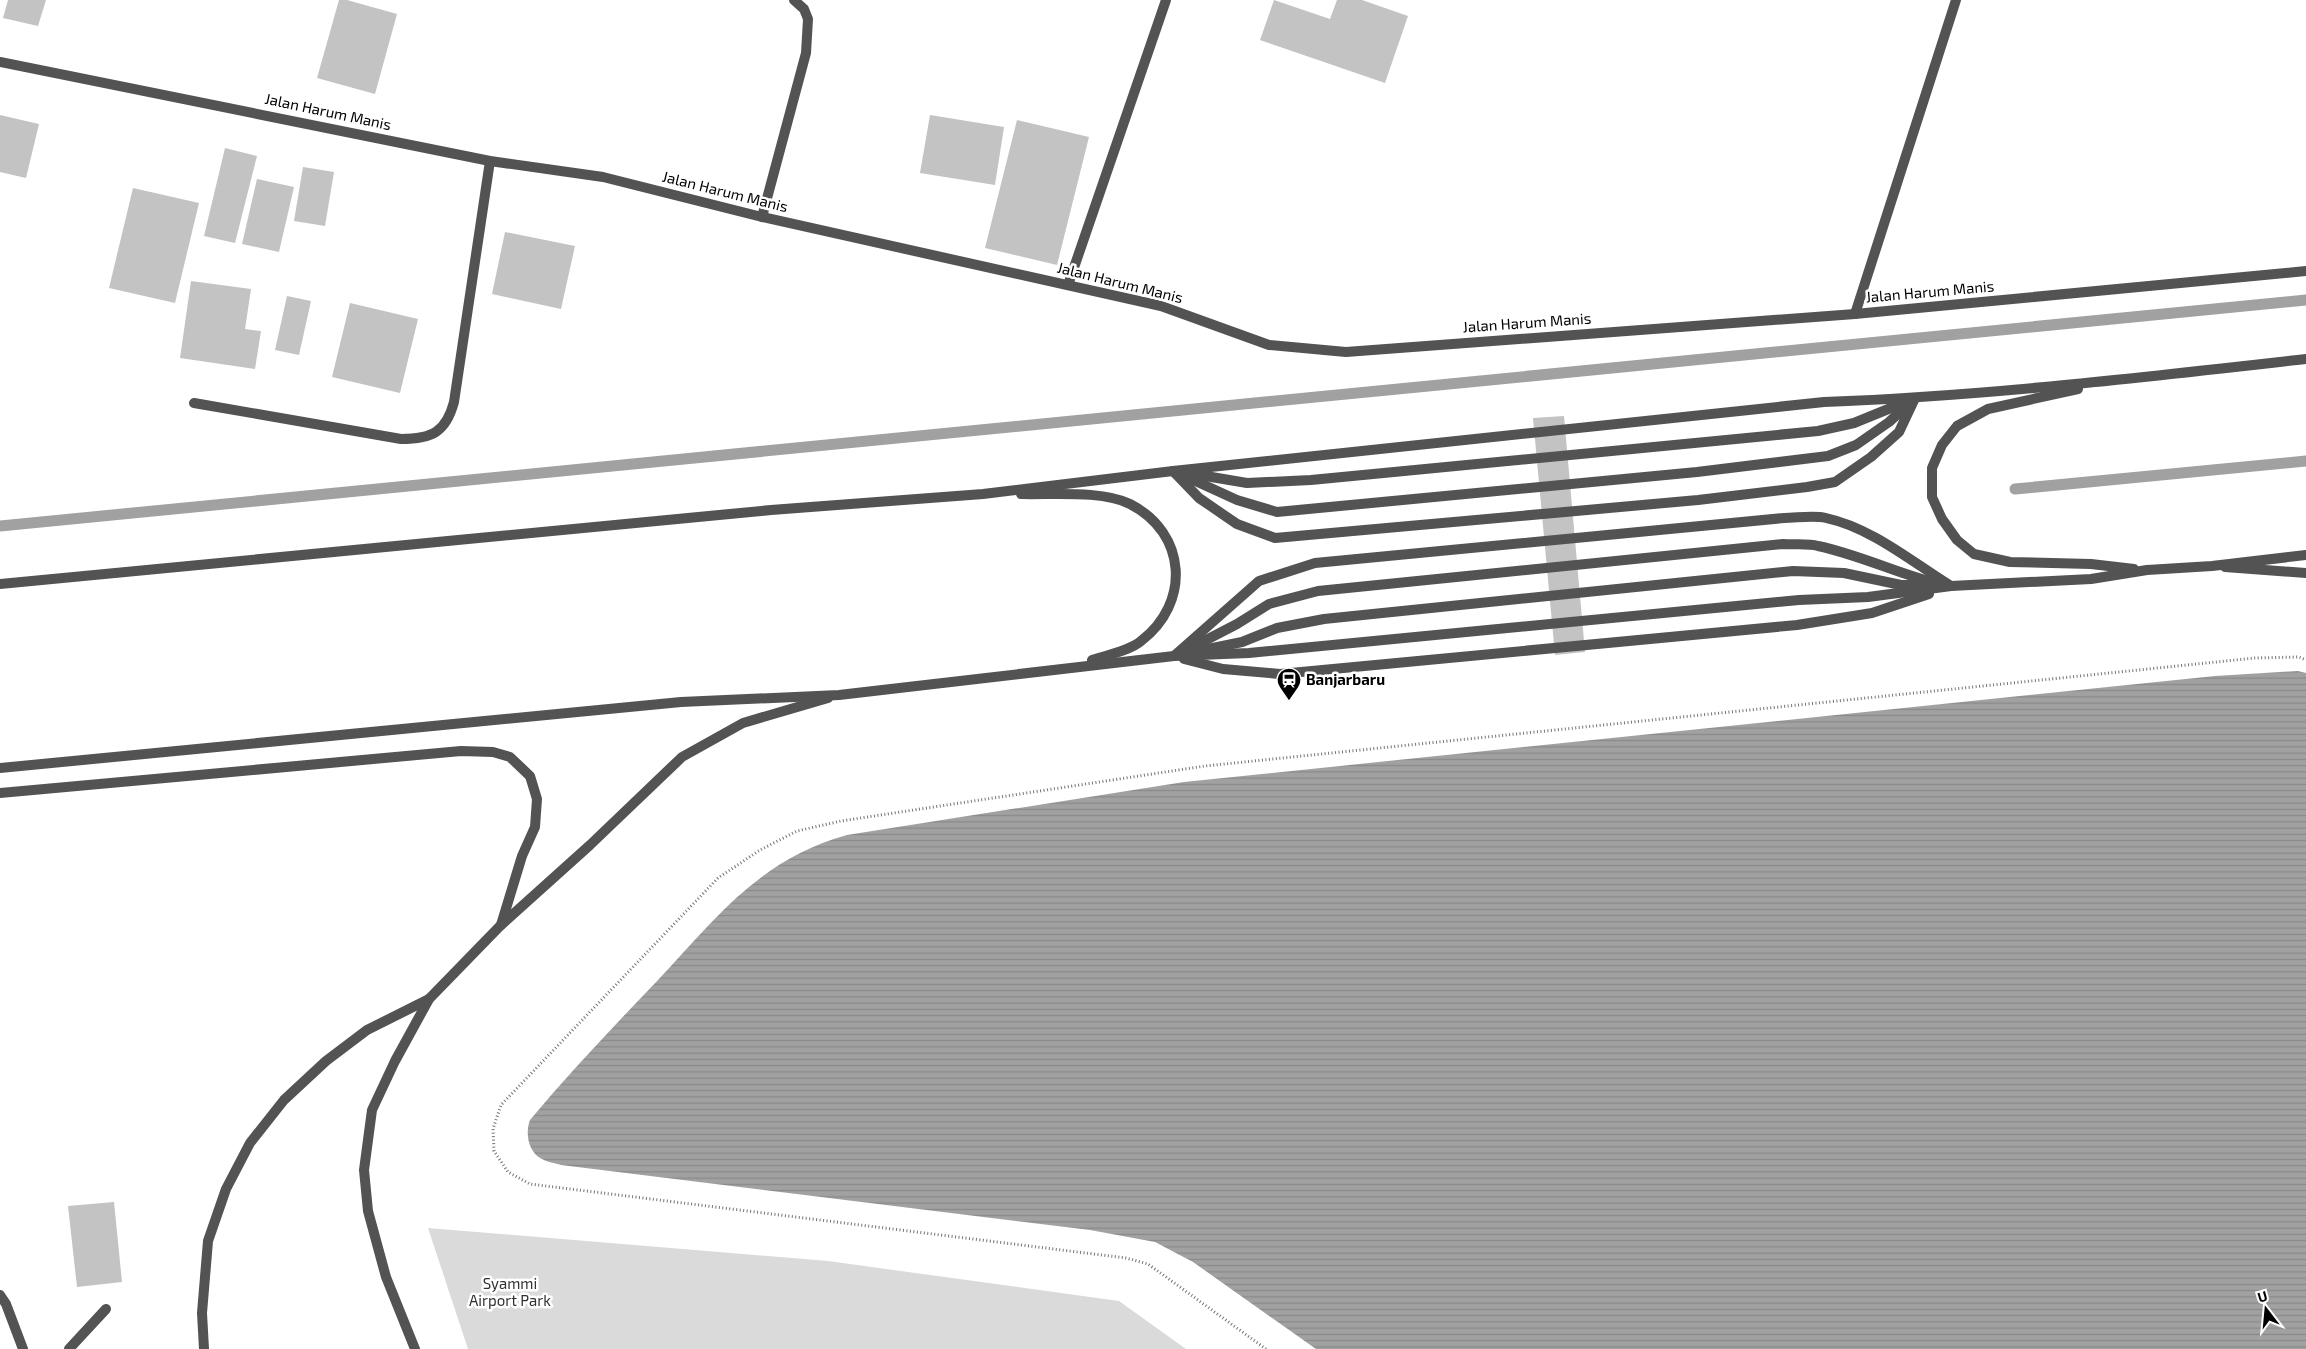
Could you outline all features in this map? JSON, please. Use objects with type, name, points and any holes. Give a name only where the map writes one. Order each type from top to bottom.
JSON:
[{"type":"street","points":[[762,217],[806,53],[808,20],[804,9],[794,0]]},
{"type":"street","points":[[1068,285],[1166,0]]},
{"type":"street","points":[[1855,314],[1956,0]]},
{"type":"street","name":"Jalan Harum Manis","points":[[0,62],[490,161],[602,177],[762,217],[1161,306],[1269,345],[1346,352],[1855,314],[2306,271]]},
{"type":"street","points":[[194,403],[401,439],[418,439],[435,434],[450,419],[454,402],[490,161]]},
{"type":"street","points":[[0,584],[771,510],[982,494],[1173,471],[1824,402],[1915,398],[2117,380],[2306,359]]},
{"type":"street","points":[[2117,380],[1988,409],[1957,426],[1942,445],[1932,468],[1932,497],[1942,519],[1957,540],[1974,554],[2010,562],[2092,564],[2147,570]]},
{"type":"street","points":[[1173,471],[1199,498],[1237,524],[1275,538],[1698,500],[1836,482],[1871,457],[1899,432],[1915,398]]},
{"type":"street","points":[[1173,471],[1247,484],[1690,444],[1818,431],[1854,423],[1915,398]]},
{"type":"street","points":[[1173,471],[1237,500],[1277,512],[1593,482],[1783,463],[1828,456],[1856,445],[1889,422],[1915,398]]},
{"type":"street","points":[[982,494],[1096,495],[1129,504],[1153,520],[1170,543],[1176,568],[1175,593],[1166,615],[1141,642],[1106,656],[1069,667]]},
{"type":"street","points":[[1174,656],[1259,581],[1315,563],[1784,518],[1824,518],[1848,525],[1951,586]]},
{"type":"street","points":[[1174,656],[1237,624],[1269,604],[1318,591],[1784,544],[1816,545],[1862,557],[1922,580],[1951,586]]},
{"type":"street","points":[[1174,656],[1242,642],[1277,628],[1324,619],[1793,571],[1844,573],[1901,585],[1951,586],[2091,579],[2147,570],[2212,566],[2306,555]]},
{"type":"street","points":[[2212,566],[2306,573]]},
{"type":"street","points":[[1174,656],[1223,669],[1290,673],[1797,626],[1872,613],[1951,586]]},
{"type":"street","points":[[0,768],[681,702],[839,694],[1174,656],[1249,653],[1799,600],[1868,597],[1951,586]]},
{"type":"street","points":[[415,1349],[386,1277],[368,1211],[364,1170],[372,1110],[394,1061],[429,999],[500,926],[590,846],[682,757],[742,723],[839,694]]},
{"type":"street","points":[[0,793],[461,751],[493,752],[510,757],[530,776],[537,799],[535,827],[522,856],[500,926]]},
{"type":"street","points":[[204,1349],[202,1313],[208,1241],[226,1189],[250,1142],[284,1100],[326,1061],[366,1030],[429,999]]},
{"type":"street","points":[[0,1295],[6,1304],[23,1349]]},
{"type":"street","points":[[69,1349],[106,1309]]},
{"type":"path","points":[[1266,1349],[1148,1264],[1126,1258],[530,1184],[508,1172],[494,1151],[493,1130],[501,1105],[718,878],[760,850],[797,831],[841,821],[1205,766],[2255,658],[2299,658],[2306,660]]},
{"type":"green space","name":"Syammi Airport Park","points":[[428,1228],[828,1261],[1119,1301],[1186,1349],[468,1349]]},
{"type":"shaded area","points":[[2298,671],[2306,673],[2306,1349],[1316,1349],[1193,1262],[1155,1242],[1090,1230],[561,1165],[546,1161],[537,1156],[529,1142],[530,1120],[592,1049],[721,913],[764,875],[789,859],[816,846],[847,835],[1184,782],[2215,676]]},
{"type":"building","points":[[8,0],[46,0],[38,26],[3,18]]},
{"type":"building","points":[[339,0],[347,0],[397,14],[375,94],[317,78]]},
{"type":"building","points":[[1274,0],[1330,19],[1337,0],[1362,0],[1408,16],[1385,83],[1260,40]]},
{"type":"building","points":[[0,115],[39,124],[26,178],[0,172]]},
{"type":"building","points":[[930,115],[1004,127],[995,185],[920,173]]},
{"type":"building","points":[[1017,120],[1089,137],[1057,265],[985,248]]},
{"type":"building","points":[[225,148],[257,156],[235,243],[204,236]]},
{"type":"building","points":[[303,167],[334,172],[325,226],[294,221]]},
{"type":"building","points":[[257,179],[294,187],[279,252],[242,244]]},
{"type":"building","points":[[133,188],[199,203],[175,303],[109,288]]},
{"type":"building","points":[[505,232],[575,246],[561,309],[492,294]]},
{"type":"building","points":[[191,281],[251,289],[245,329],[261,331],[255,369],[180,358]]},
{"type":"building","points":[[287,296],[311,301],[299,355],[275,350]]},
{"type":"building","points":[[350,303],[418,319],[400,393],[332,377]]},
{"type":"building","points":[[1564,416],[1585,652],[1555,655],[1533,418]]},
{"type":"building","points":[[114,1202],[122,1282],[77,1287],[68,1206]]},
{"type":"waterway","points":[[0,526],[2306,300]]},
{"type":"waterway","points":[[2015,489],[2306,461]]},
{"type":"place","name":"Banjarbaru","points":[[1289,701]]}]
